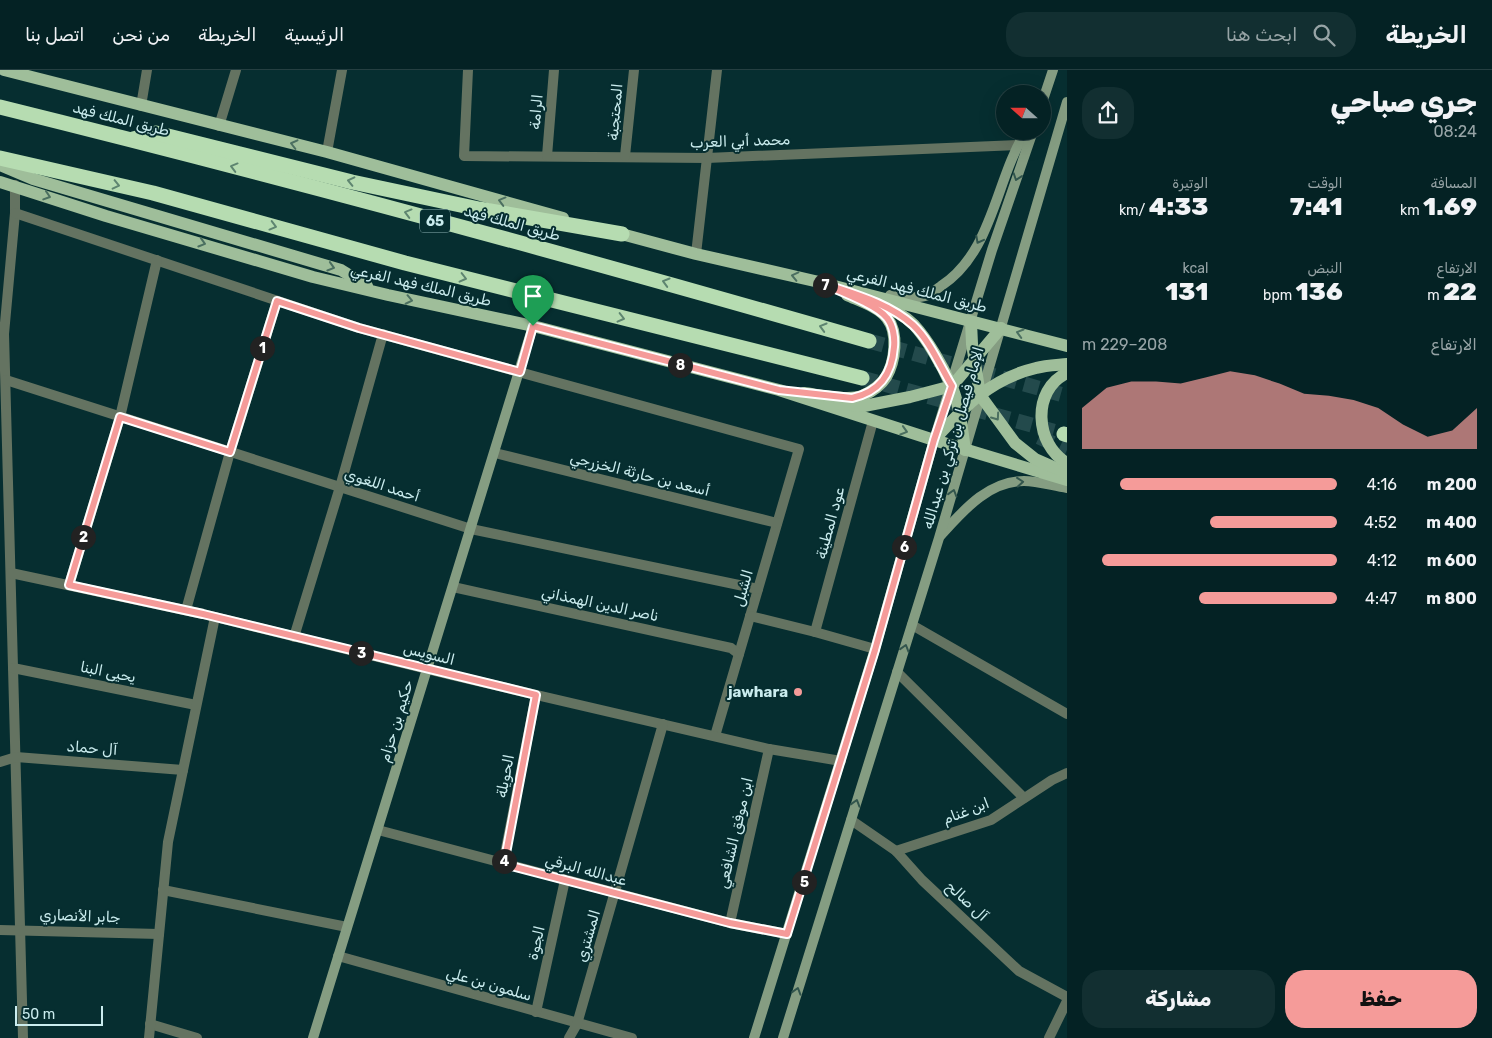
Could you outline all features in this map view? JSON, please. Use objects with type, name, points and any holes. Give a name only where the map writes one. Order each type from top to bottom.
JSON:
[{"type":"highway","name":"طريق الملك فهد","points":[[0,107],[130,139],[656,280],[869,340]]},
{"type":"highway","points":[[130,139],[156,133],[352,182],[479,209],[622,234]]},
{"type":"highway","points":[[0,158],[154,193],[415,265],[862,378]]},
{"type":"main road","name":"طريق الملك فهد الفرعي","points":[[4,70],[47,76],[142,106],[327,152],[696,254],[819,282],[1067,346]]},
{"type":"main road","points":[[1048,85],[1053,70]]},
{"type":"main road","name":"الإمام فيصل بن تركي بن عبدالله","points":[[783,1038],[939,538],[1067,102]]},
{"type":"main road","points":[[819,282],[902,297],[927,295],[948,282],[966,265],[983,234],[1021,140]]},
{"type":"main road","name":"الإمام فيصل بن تركي بن عبدالله","points":[[754,1038],[875,650],[934,440],[972,322],[992,250],[1030,140]]},
{"type":"main road","points":[[0,165],[33,179],[341,270],[379,293]]},
{"type":"main road","name":"طريق الملك فهد الفرعي","points":[[0,182],[15,185],[106,216],[313,276],[379,293],[533,326],[779,390],[965,450],[1067,480]]},
{"type":"main road","points":[[819,282],[883,306],[899,314],[914,325],[929,346],[952,386],[965,450]]},
{"type":"main road","points":[[779,390],[852,398],[861,396],[870,392],[882,382],[893,363],[893,331],[888,318],[876,309],[819,282]]},
{"type":"main road","points":[[972,322],[980,395],[1015,443],[1035,459],[1067,473]]},
{"type":"main road","name":"حكيم بن حزام","points":[[313,1038],[533,326]]},
{"type":"main road","points":[[779,390],[844,405],[864,406],[952,386],[1001,328]]},
{"type":"main road","points":[[934,440],[959,413],[1001,380],[1037,368],[1067,364]]},
{"type":"main road","points":[[1067,373],[1049,389],[1041,417],[1041,426],[1047,444],[1059,458],[1067,463]]},
{"type":"main road","points":[[939,538],[968,506],[986,492],[1007,484],[1024,481],[1067,488]]},
{"type":"street","points":[[142,106],[148,70]]},
{"type":"street","points":[[219,126],[236,70]]},
{"type":"street","points":[[327,152],[342,70]]},
{"type":"street","name":"محمد أبي العرب","points":[[468,70],[464,156],[707,158],[1018,145]]},
{"type":"street","name":"الرامة","points":[[547,156],[554,70]]},
{"type":"street","name":"المحتجبة","points":[[625,156],[634,70]]},
{"type":"street","points":[[696,254],[717,70]]},
{"type":"street","points":[[15,185],[15,213],[2,349],[6,380],[23,1038]]},
{"type":"street","points":[[15,213],[277,301],[383,334],[520,372]]},
{"type":"street","points":[[69,585],[120,417],[157,260]]},
{"type":"street","points":[[186,610],[230,452],[277,301]]},
{"type":"street","points":[[294,637],[340,487],[383,334]]},
{"type":"street","name":"الشبل","points":[[520,372],[799,448],[715,736]]},
{"type":"street","name":"أحمد اللغوي","points":[[6,380],[471,529],[758,589]]},
{"type":"street","name":"عود المطينة","points":[[815,632],[874,421]]},
{"type":"street","name":"أسعد بن حارثة الخزرجي","points":[[495,453],[777,523]]},
{"type":"street","name":"السويس","points":[[11,573],[186,610],[536,695],[769,749],[841,761]]},
{"type":"street","name":"ناصر الدين الهمذاني","points":[[453,587],[731,648],[739,654]]},
{"type":"street","points":[[750,616],[815,632],[875,650]]},
{"type":"street","points":[[149,1038],[168,842],[214,617]]},
{"type":"street","points":[[912,626],[1067,714]]},
{"type":"street","name":"يحيى البنا","points":[[13,668],[196,705]]},
{"type":"street","points":[[897,672],[1024,798]]},
{"type":"street","name":"الحويلة","points":[[504,864],[536,695]]},
{"type":"street","name":"المشتري","points":[[569,1038],[577,1024],[663,724]]},
{"type":"street","name":"ابن موفق الشافعي","points":[[730,923],[769,749]]},
{"type":"street","name":"آل حماد","points":[[0,762],[16,757],[183,770]]},
{"type":"street","name":"ابن غنام","points":[[896,852],[991,820],[1067,772]]},
{"type":"street","name":"آل صالح","points":[[851,820],[896,852],[922,880],[1019,970],[1067,997]]},
{"type":"street","name":"عبدالله البرقي","points":[[378,830],[730,923],[787,934]]},
{"type":"street","name":"الجوة","points":[[536,1012],[565,880]]},
{"type":"street","points":[[163,890],[348,927]]},
{"type":"street","name":"جابر الأنصاري","points":[[0,930],[159,934]]},
{"type":"street","name":"سلمون بن علي","points":[[338,956],[632,1038]]},
{"type":"street","points":[[1049,1038],[1067,1001]]},
{"type":"street","points":[[150,1024],[197,1038]]},
{"type":"tunnel","points":[[869,341],[1067,396]]},
{"type":"tunnel","points":[[862,378],[1064,434]]},
{"type":"tunnel","points":[[1039,437],[1067,450]]},
{"type":"place","name":"jawhara","points":[[798,692]]},
{"type":"route","points":[[819,282],[883,306],[899,314],[914,325],[929,346],[952,386],[934,440],[875,650],[787,934],[730,923],[504,864],[536,695],[203,614],[69,585],[120,417],[230,452],[277,301],[359,328],[520,372],[533,326],[779,390],[852,398],[861,396],[878,386],[893,363],[893,331],[888,318],[876,309],[819,282]]}]
